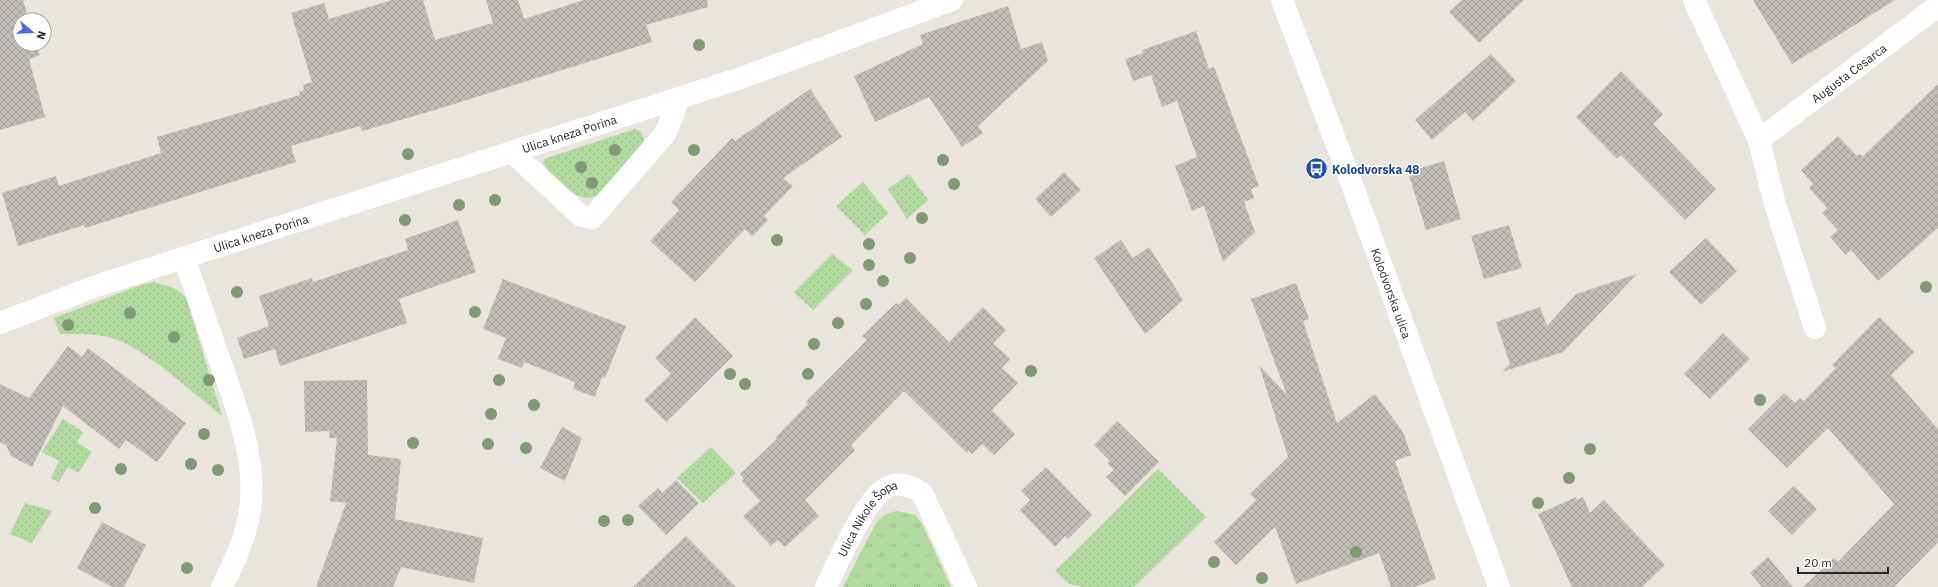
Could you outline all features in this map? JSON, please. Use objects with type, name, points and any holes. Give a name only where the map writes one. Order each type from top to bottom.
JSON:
[{"type":"street","name":"Ulica kneza Porina","points":[[0,323],[96,286],[744,77],[952,0]]},
{"type":"street","name":"Kolodvorska ulica","points":[[1282,0],[1350,179],[1499,587]]},
{"type":"street","points":[[1694,0],[1759,140],[1774,202],[1815,328]]},
{"type":"street","name":"Augusta Cesarca","points":[[1759,140],[1938,6]]},
{"type":"street","points":[[512,152],[581,216],[592,218],[665,134],[674,113],[678,98]]},
{"type":"street","points":[[184,258],[240,418],[248,454],[251,483],[250,510],[245,533],[232,568],[222,587]]},
{"type":"street","name":"Ulica Nikole Šopa","points":[[826,587],[861,516],[872,500],[883,489],[892,485],[903,485],[915,488],[922,493],[966,587]]},
{"type":"green space","points":[[635,129],[640,131],[645,141],[608,187],[602,193],[595,196],[588,198],[581,197],[573,193],[552,175],[543,163],[544,159]]},
{"type":"green space","points":[[909,174],[928,200],[907,219],[888,189]]},
{"type":"green space","points":[[863,182],[888,213],[865,235],[836,206]]},
{"type":"green space","points":[[832,254],[853,270],[813,310],[794,292]]},
{"type":"green space","points":[[154,282],[174,288],[186,297],[222,416],[169,372],[154,361],[125,344],[112,338],[100,335],[60,334],[54,318],[141,285]]},
{"type":"green space","points":[[63,419],[83,432],[77,442],[92,452],[78,473],[68,467],[59,482],[51,478],[59,461],[42,452]]},
{"type":"green space","points":[[711,447],[736,473],[703,503],[677,478]]},
{"type":"green space","points":[[1158,469],[1206,517],[1134,587],[1083,587],[1069,584],[1055,571]]},
{"type":"green space","points":[[25,503],[52,511],[32,543],[10,534]]},
{"type":"green space","points":[[898,511],[915,515],[921,522],[951,587],[843,587],[876,523],[886,514]]},
{"type":"building","points":[[0,0],[23,0],[27,12],[12,12],[12,52],[39,52],[40,55],[29,59],[45,117],[0,130]]},
{"type":"building","points":[[392,0],[423,0],[435,40],[493,23],[486,0],[518,0],[524,19],[584,0],[707,0],[708,7],[646,25],[652,42],[435,110],[362,131],[360,126],[291,146],[296,162],[85,228],[84,225],[18,246],[2,193],[56,176],[59,186],[161,153],[157,137],[300,95],[299,92],[304,90],[303,85],[312,82],[291,13],[324,3],[329,19]]},
{"type":"building","points":[[1462,0],[1524,0],[1479,43],[1449,12]]},
{"type":"building","points":[[1753,0],[1895,0],[1792,64]]},
{"type":"building","points":[[1008,6],[1021,49],[1042,42],[1048,61],[978,126],[983,133],[962,147],[929,97],[875,122],[854,76],[923,44],[920,35]]},
{"type":"building","points":[[1196,31],[1209,69],[1214,67],[1259,186],[1251,189],[1254,198],[1244,202],[1255,232],[1223,262],[1204,206],[1192,211],[1175,166],[1197,157],[1177,101],[1162,107],[1151,75],[1133,81],[1125,59],[1143,53],[1142,50]]},
{"type":"building","points":[[1491,54],[1516,81],[1473,121],[1465,112],[1432,140],[1415,120]]},
{"type":"building","points":[[1621,71],[1663,114],[1653,124],[1716,189],[1685,220],[1621,155],[1617,159],[1576,117]]},
{"type":"building","points":[[1938,84],[1938,228],[1878,281],[1851,250],[1846,255],[1830,237],[1838,230],[1822,213],[1827,208],[1809,188],[1813,184],[1801,170],[1838,136],[1857,156],[1860,154],[1862,157]]},
{"type":"building","points":[[810,89],[842,137],[783,178],[793,186],[764,216],[768,220],[752,237],[745,229],[695,282],[650,241],[679,210],[671,202],[732,138],[735,141]]},
{"type":"building","points":[[1444,161],[1461,219],[1426,230],[1408,172]]},
{"type":"building","points":[[1064,172],[1081,190],[1051,217],[1035,199]]},
{"type":"building","points":[[458,220],[476,272],[399,299],[407,323],[280,366],[275,349],[244,359],[237,338],[269,326],[259,296],[312,278],[313,282],[408,250],[405,239]]},
{"type":"building","points":[[1509,225],[1522,268],[1484,279],[1471,236]]},
{"type":"building","points":[[1706,238],[1737,271],[1701,305],[1669,272]]},
{"type":"building","points":[[1121,240],[1133,258],[1149,247],[1183,300],[1145,334],[1094,258]]},
{"type":"building","points":[[1637,274],[1563,352],[1502,372],[1510,364],[1496,322],[1540,307],[1547,326],[1576,294]]},
{"type":"building","points":[[503,279],[626,326],[605,378],[602,377],[595,397],[573,389],[575,382],[524,362],[522,368],[498,359],[506,338],[483,329]]},
{"type":"building","points":[[1296,283],[1309,319],[1303,321],[1337,423],[1375,394],[1403,432],[1411,455],[1395,461],[1436,579],[1415,587],[1391,587],[1379,553],[1296,584],[1275,527],[1236,565],[1214,542],[1256,500],[1250,494],[1288,457],[1259,365],[1287,395],[1251,299]]},
{"type":"building","points":[[906,298],[949,342],[983,307],[1006,330],[993,343],[1010,359],[1002,368],[1018,383],[992,410],[1015,434],[994,455],[982,444],[972,454],[969,451],[967,453],[904,391],[851,445],[855,450],[805,500],[819,516],[785,547],[778,540],[771,546],[743,516],[760,501],[742,481],[744,479],[740,474],[777,439],[775,438],[808,404],[806,402],[867,340],[862,336],[896,303],[898,305]]},
{"type":"building","points":[[695,317],[733,356],[666,422],[644,400],[671,374],[655,358]]},
{"type":"building","points":[[1879,317],[1914,352],[1891,375],[1938,429],[1938,542],[1894,587],[1803,587],[1834,558],[1838,562],[1894,504],[1828,428],[1787,468],[1748,429],[1784,393],[1795,403],[1800,398],[1804,401],[1836,368],[1832,365]]},
{"type":"building","points":[[1723,333],[1750,359],[1710,399],[1684,374]]},
{"type":"building","points":[[68,346],[82,357],[88,348],[186,423],[157,462],[126,440],[119,449],[63,406],[32,467],[11,456],[6,445],[0,442],[0,384],[29,398]]},
{"type":"building","points":[[367,380],[368,455],[401,459],[395,519],[483,538],[474,583],[401,567],[393,587],[316,587],[346,503],[330,501],[337,438],[329,438],[329,431],[305,432],[304,381]]},
{"type":"building","points":[[1117,421],[1159,462],[1125,496],[1106,477],[1114,470],[1107,463],[1110,461],[1094,445]]},
{"type":"building","points":[[562,427],[582,438],[565,481],[540,468]]},
{"type":"building","points":[[1046,467],[1092,515],[1068,539],[1065,536],[1055,547],[1020,510],[1030,500],[1021,491]]},
{"type":"building","points":[[676,480],[699,503],[666,535],[638,506],[658,488],[662,493]]},
{"type":"building","points":[[1794,486],[1817,509],[1792,535],[1768,511]]},
{"type":"building","points":[[1576,497],[1577,500],[1583,497],[1590,513],[1604,500],[1665,565],[1642,587],[1572,587],[1538,514]]},
{"type":"building","points":[[102,522],[146,545],[124,587],[112,587],[77,568]]},
{"type":"building","points":[[686,536],[736,587],[633,587]]},
{"type":"building","points":[[1768,557],[1793,587],[1762,587],[1750,573]]},
{"type":"place","name":"Kolodvorska 48","points":[[1317,169]]}]
